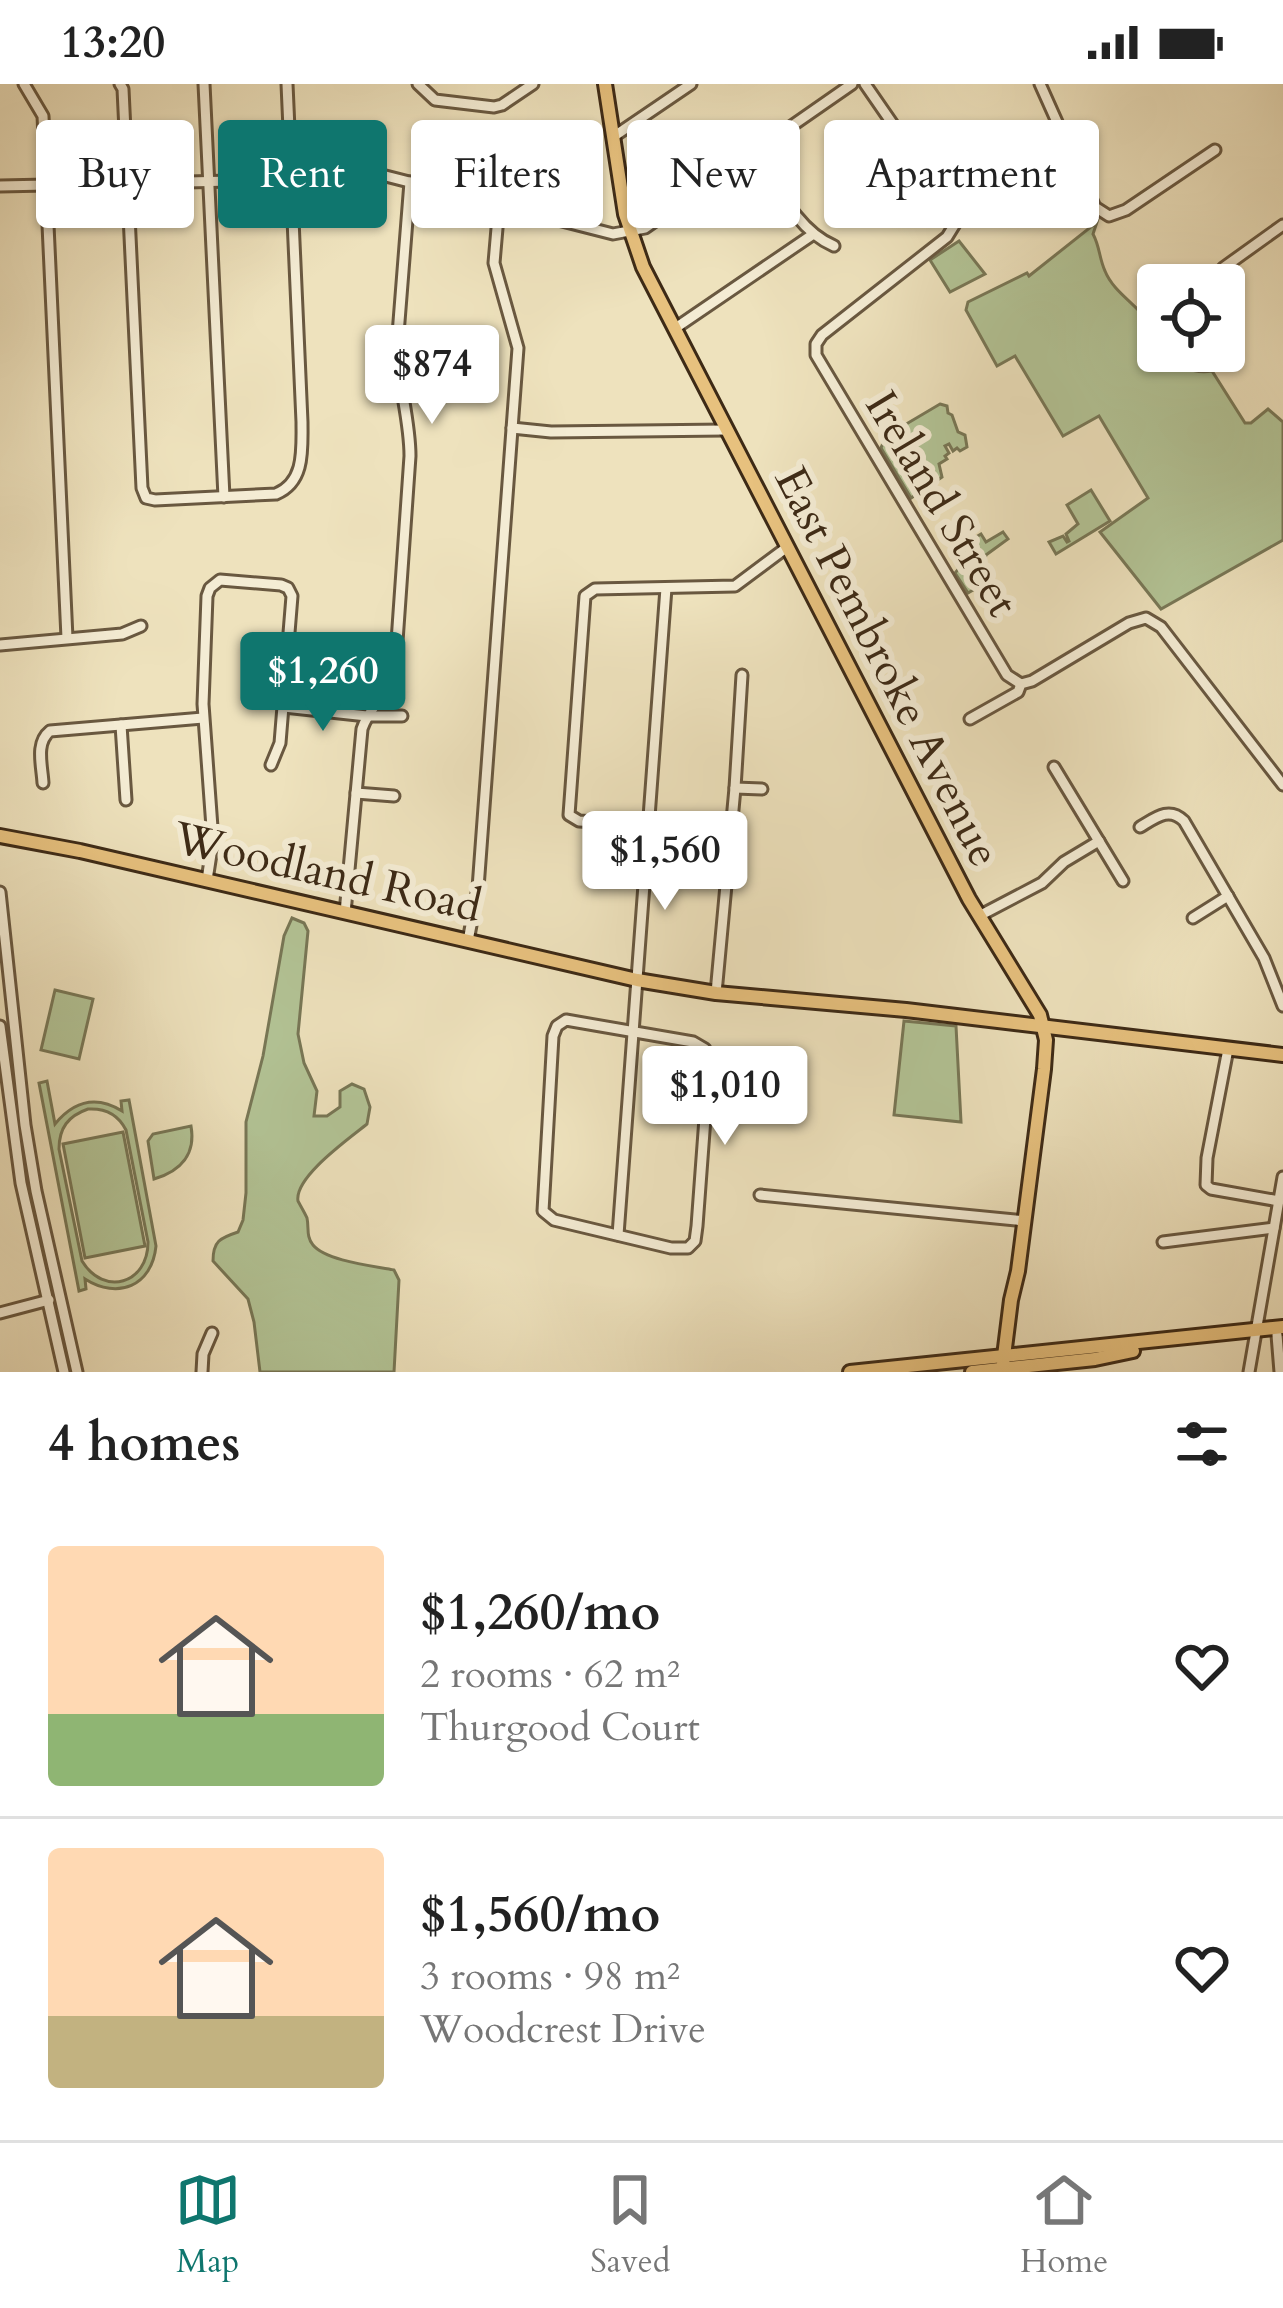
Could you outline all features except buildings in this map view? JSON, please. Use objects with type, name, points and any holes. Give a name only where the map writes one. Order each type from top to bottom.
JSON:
[{"type":"main road","name":"East Pembroke Avenue","points":[[605,84],[629,233],[643,267],[979,916],[1043,1026],[1044,1069],[1006,1365]]},
{"type":"main road","name":"Woodland Road","points":[[0,836],[80,850],[637,980],[716,993],[906,1010],[1283,1055]]},
{"type":"main road","points":[[850,1372],[1006,1365],[1281,1332]]},
{"type":"main road","points":[[972,1372],[1006,1365]]},
{"type":"street","points":[[24,84],[43,120]]},
{"type":"street","points":[[120,84],[125,120]]},
{"type":"street","points":[[204,84],[224,497]]},
{"type":"street","points":[[287,84],[288,120]]},
{"type":"street","points":[[418,84],[435,100],[494,107],[533,84]]},
{"type":"street","points":[[613,137],[691,84]]},
{"type":"street","points":[[800,120],[852,84]]},
{"type":"street","name":"Ireland Street","points":[[865,84],[952,210],[956,224],[947,237],[822,335],[816,356],[1007,675],[1021,684]]},
{"type":"street","points":[[1040,84],[1095,207],[1109,216],[1126,211],[1215,150]]},
{"type":"street","points":[[345,913],[362,729],[390,685],[396,651],[410,456],[397,347],[410,182],[387,177]]},
{"type":"street","points":[[194,182],[218,182]]},
{"type":"street","points":[[0,187],[36,185]]},
{"type":"street","points":[[800,220],[812,235],[834,246]]},
{"type":"street","points":[[1229,264],[1283,225]]},
{"type":"street","points":[[49,228],[68,638]]},
{"type":"street","points":[[130,228],[142,488],[146,498],[155,500],[276,494],[291,486],[299,469],[302,422],[293,228]]},
{"type":"street","points":[[468,941],[478,888],[518,343],[494,263],[497,228]]},
{"type":"street","points":[[589,228],[613,234],[646,228]]},
{"type":"street","points":[[674,329],[812,235]]},
{"type":"street","points":[[512,428],[551,432],[725,430]]},
{"type":"street","points":[[649,825],[579,821],[568,812],[585,596],[595,589],[735,586],[786,548]]},
{"type":"street","points":[[207,880],[213,835],[203,718],[208,596],[210,587],[220,580],[281,585],[291,592],[280,743],[271,765]]},
{"type":"street","points":[[618,1235],[666,588]]},
{"type":"street","points":[[970,719],[1018,692],[1021,684],[1138,618],[1155,621],[1283,785]]},
{"type":"street","points":[[0,645],[122,634],[141,626]]},
{"type":"street","points":[[383,652],[396,651]]},
{"type":"street","points":[[716,993],[742,675]]},
{"type":"street","points":[[284,707],[402,716]]},
{"type":"street","points":[[43,783],[40,746],[47,732],[203,718]]},
{"type":"street","points":[[121,725],[126,800]]},
{"type":"street","points":[[1054,767],[1123,881]]},
{"type":"street","points":[[735,788],[762,789]]},
{"type":"street","points":[[356,793],[394,796]]},
{"type":"street","points":[[1140,827],[1167,813],[1179,816],[1264,958],[1283,1006]]},
{"type":"street","points":[[979,916],[1042,883],[1061,864],[1099,841]]},
{"type":"street","points":[[0,892],[25,1125],[77,1372]]},
{"type":"street","points":[[1193,918],[1228,896]]},
{"type":"street","points":[[576,1020],[632,1031],[693,1042],[705,1048],[709,1064],[698,1226],[692,1246],[678,1250],[554,1220],[545,1214],[542,1202],[553,1036],[561,1022],[576,1020]]},
{"type":"street","points":[[0,1026],[17,1160],[64,1372]]},
{"type":"street","points":[[1228,1048],[1206,1185],[1279,1201]]},
{"type":"street","points":[[1249,1372],[1283,1177]]},
{"type":"street","points":[[760,1195],[1025,1222]]},
{"type":"street","points":[[1163,1241],[1274,1228]]},
{"type":"street","points":[[0,1313],[60,1298]]},
{"type":"street","points":[[1280,1372],[1281,1332]]},
{"type":"street","points":[[202,1372],[212,1333]]},
{"type":"green space","points":[[1095,228],[1105,271],[1137,309],[1137,372],[1213,372],[1245,423],[1268,409],[1283,422],[1283,540],[1161,609],[1100,532],[1148,498],[1099,416],[1063,436],[1015,356],[997,366],[966,310],[968,302],[1029,276]]},
{"type":"green space","points":[[959,241],[985,274],[950,292],[930,260]]},
{"type":"green space","points":[[940,404],[947,406],[967,447],[953,451],[949,444],[945,446],[949,453],[939,464],[942,477],[911,498],[881,448],[886,436]]},
{"type":"green space","points":[[1091,490],[1110,521],[1056,554],[1049,542],[1063,536],[1069,541],[1066,534],[1078,524],[1067,505]]},
{"type":"green space","points":[[1003,532],[1008,539],[986,555],[983,568],[990,580],[968,593],[955,573],[961,566],[963,545],[981,534],[986,542]]},
{"type":"green space","points":[[292,918],[304,923],[308,931],[298,1034],[317,1091],[314,1116],[327,1116],[340,1107],[340,1091],[352,1084],[364,1089],[370,1107],[367,1124],[314,1170],[299,1191],[298,1201],[307,1218],[309,1239],[319,1251],[394,1270],[399,1280],[394,1372],[260,1372],[248,1299],[213,1261],[216,1245],[238,1232],[243,1220],[246,1122],[284,936]]},
{"type":"green space","points":[[55,990],[93,999],[79,1059],[41,1050]]},
{"type":"green space","points":[[904,1021],[956,1026],[961,1122],[894,1115]]},
{"type":"green space","points":[[47,1081],[55,1124],[86,1103],[103,1103],[122,1111],[121,1101],[129,1100],[156,1246],[148,1271],[131,1285],[109,1288],[85,1279],[86,1289],[79,1291],[39,1083]],"holes":[[[88,1109],[115,1116],[126,1130],[148,1242],[141,1268],[123,1281],[102,1279],[82,1261],[59,1149],[66,1124]]]},
{"type":"green space","points":[[191,1126],[189,1153],[172,1171],[154,1179],[148,1141],[153,1134]]},
{"type":"green space","points":[[123,1132],[145,1246],[85,1258],[63,1144]]}]
